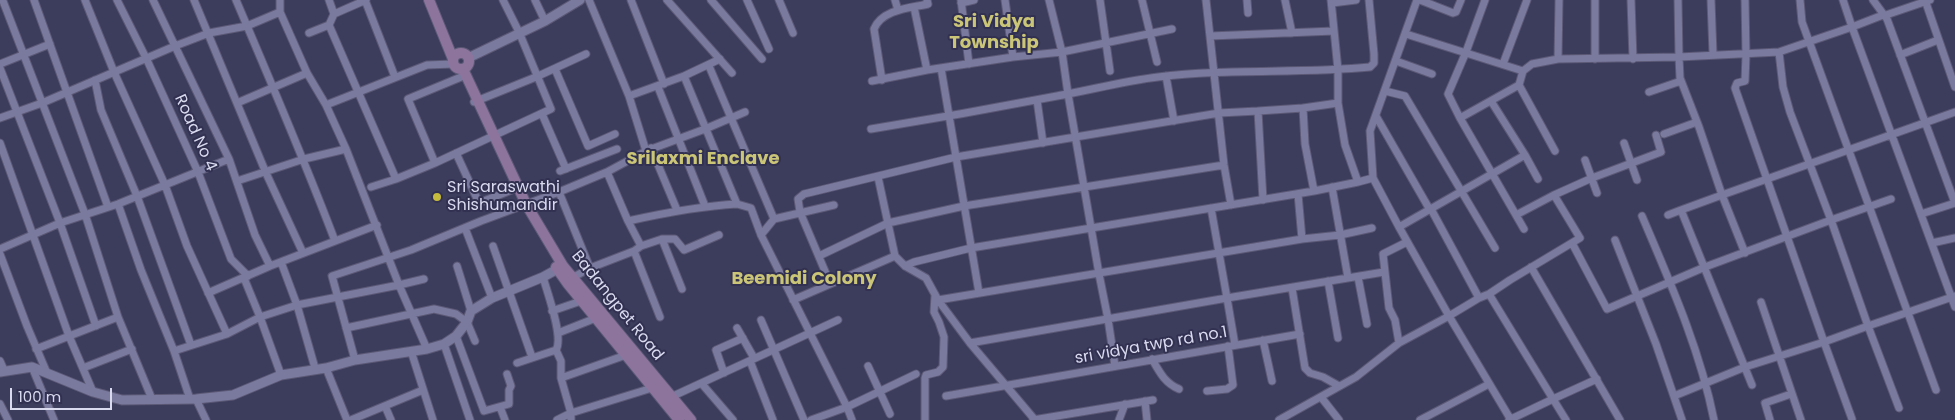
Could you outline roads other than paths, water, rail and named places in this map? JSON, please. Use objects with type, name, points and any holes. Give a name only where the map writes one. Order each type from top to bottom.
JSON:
[{"type":"main road","name":"Badangpet Road","points":[[429,0],[524,205]]},
{"type":"main road","name":"Badangpet Road","points":[[434,0],[459,67]]},
{"type":"main road","points":[[459,67],[463,54],[468,58]]},
{"type":"main road","name":"Badangpet Road","points":[[492,137],[514,189],[581,301],[652,388],[681,418]]},
{"type":"main road","name":"Badangpet Road","points":[[560,268],[572,278],[671,397],[681,418]]},
{"type":"street","points":[[34,0],[68,90],[108,206]]},
{"type":"street","name":"Road No 4","points":[[117,0],[147,60],[198,172],[231,259],[246,277]]},
{"type":"street","points":[[153,0],[229,159],[255,235],[270,266]]},
{"type":"street","points":[[194,0],[302,253]]},
{"type":"street","points":[[236,0],[272,88],[304,159],[335,240]]},
{"type":"street","points":[[280,0],[280,12],[307,73],[326,105],[346,149],[399,285],[427,349]]},
{"type":"street","points":[[329,0],[334,14]]},
{"type":"street","points":[[309,33],[328,25],[334,14],[365,0],[395,77]]},
{"type":"street","points":[[371,187],[435,163],[551,110],[519,32],[503,0]]},
{"type":"street","points":[[535,0],[545,21]]},
{"type":"street","points":[[468,58],[545,21],[580,0]]},
{"type":"street","points":[[589,0],[649,150],[677,210]]},
{"type":"street","points":[[631,0],[678,138],[705,206]]},
{"type":"street","points":[[667,0],[732,73]]},
{"type":"street","points":[[747,0],[769,49]]},
{"type":"street","points":[[779,0],[793,33]]},
{"type":"street","points":[[895,0],[898,10]]},
{"type":"street","points":[[882,80],[874,29],[876,25],[885,17],[898,10],[928,4],[927,0]]},
{"type":"street","points":[[969,64],[961,2],[974,0]]},
{"type":"street","points":[[1005,0],[1013,57]]},
{"type":"street","points":[[1049,0],[1062,52],[1115,366]]},
{"type":"street","points":[[1100,0],[1110,71]]},
{"type":"street","points":[[1142,0],[1157,62]]},
{"type":"street","points":[[1206,0],[1224,164],[1232,204]]},
{"type":"street","points":[[1247,0],[1248,13]]},
{"type":"street","points":[[1285,0],[1292,33]]},
{"type":"street","points":[[1356,0],[1331,1],[1338,70],[1338,103],[1345,145],[1358,182]]},
{"type":"street","points":[[871,129],[948,117],[1111,84],[1166,76],[1338,70],[1373,65],[1374,54],[1369,0]]},
{"type":"street","points":[[1461,0],[1456,12],[1453,13],[1419,0],[1370,131],[1373,178],[1407,242],[1510,420],[1597,379]]},
{"type":"street","points":[[1485,0],[1448,94],[1491,174],[1524,229]]},
{"type":"street","points":[[1504,64],[1527,0]]},
{"type":"street","points":[[1558,0],[1558,59]]},
{"type":"street","points":[[1595,0],[1596,59]]},
{"type":"street","points":[[1631,0],[1633,59]]},
{"type":"street","points":[[1678,0],[1681,81],[1744,253]]},
{"type":"street","points":[[1711,0],[1713,54]]},
{"type":"street","points":[[1744,0],[1745,81],[1737,84],[1735,88],[1852,419]]},
{"type":"street","points":[[1800,0],[1802,22],[1936,390]]},
{"type":"street","points":[[1842,0],[1953,296],[1955,307]]},
{"type":"street","points":[[1873,0],[1884,15],[1955,203],[1921,214]]},
{"type":"street","points":[[1555,151],[1519,85],[1523,71],[1532,64],[1558,59],[1633,59],[1780,52],[1927,0],[1938,40],[1955,87]]},
{"type":"street","points":[[3,1],[84,214],[118,317],[152,400]]},
{"type":"street","points":[[86,1],[114,72],[165,185],[187,246],[227,334]]},
{"type":"street","points":[[715,1],[762,58]]},
{"type":"street","points":[[914,7],[927,70]]},
{"type":"street","points":[[0,118],[42,103],[68,90],[147,60],[175,46],[209,33],[247,26],[280,12]]},
{"type":"street","points":[[328,25],[357,92],[374,125],[396,179]]},
{"type":"street","points":[[872,82],[927,70],[1013,57],[1062,52],[1172,29]]},
{"type":"street","points":[[1210,36],[1334,32]]},
{"type":"street","points":[[1406,34],[1523,71]]},
{"type":"street","points":[[1900,55],[1938,40]]},
{"type":"street","points":[[0,64],[50,44]]},
{"type":"street","points":[[1780,52],[1783,88],[1790,112],[1899,408]]},
{"type":"street","points":[[475,101],[536,77],[586,54]]},
{"type":"street","points":[[629,96],[709,66],[720,59]]},
{"type":"street","points":[[1396,61],[1432,74]]},
{"type":"street","points":[[326,105],[427,65],[459,67]]},
{"type":"street","points":[[709,66],[774,219]]},
{"type":"street","points":[[435,163],[408,99],[459,67]]},
{"type":"street","points":[[0,68],[60,222],[96,326]]},
{"type":"street","points":[[556,68],[588,146],[615,134]]},
{"type":"street","points":[[941,68],[979,293]]},
{"type":"street","points":[[237,103],[307,73]]},
{"type":"street","points":[[684,76],[736,204]]},
{"type":"street","points":[[1166,76],[1174,121]]},
{"type":"street","points":[[95,80],[101,110],[137,196],[191,345]]},
{"type":"street","points":[[1649,92],[1681,81]]},
{"type":"street","points":[[1460,118],[1519,85]]},
{"type":"street","points":[[1385,91],[1405,96],[1495,248]]},
{"type":"street","points":[[1037,100],[1043,143]]},
{"type":"street","points":[[1491,100],[1538,179]]},
{"type":"street","points":[[830,283],[800,212],[798,199],[800,196],[956,157],[1219,113],[1304,108],[1338,103]]},
{"type":"street","points":[[1304,108],[1305,144],[1314,191]]},
{"type":"street","points":[[1258,111],[1263,200]]},
{"type":"street","points":[[355,360],[332,276],[389,258],[559,192],[607,172],[649,150],[745,112]]},
{"type":"street","points":[[1668,215],[1955,112]]},
{"type":"street","points":[[542,114],[563,170],[617,149]]},
{"type":"street","points":[[1376,116],[1431,210],[1479,298]]},
{"type":"street","points":[[1664,134],[1697,122]]},
{"type":"street","points":[[1516,215],[1592,178],[1661,152],[1656,135]]},
{"type":"street","points":[[0,143],[31,235],[92,392]]},
{"type":"street","points":[[1624,143],[1637,180]]},
{"type":"street","points":[[237,181],[304,159],[346,149]]},
{"type":"street","points":[[456,153],[479,203],[514,189]]},
{"type":"street","points":[[1399,227],[1525,155]]},
{"type":"street","points":[[0,249],[60,222],[118,204],[229,159]]},
{"type":"street","points":[[1585,160],[1597,193]]},
{"type":"street","points":[[819,256],[888,223],[964,206],[1224,164]]},
{"type":"street","points":[[607,172],[641,246]]},
{"type":"street","points":[[878,177],[895,256],[905,266],[926,278],[936,298],[970,343],[1034,420],[1153,400]]},
{"type":"street","points":[[905,266],[970,248],[1298,194],[1373,178]]},
{"type":"street","points":[[1332,187],[1348,278]]},
{"type":"street","points":[[559,192],[590,268]]},
{"type":"street","points":[[1298,194],[1302,239]]},
{"type":"street","points":[[1279,420],[1356,377],[1399,344],[1489,294],[1580,238],[1554,195]]},
{"type":"street","points":[[1572,243],[1607,309],[1705,267],[1891,199]]},
{"type":"street","points":[[118,204],[141,270],[193,399],[206,420]]},
{"type":"street","points":[[628,221],[705,206],[736,204],[752,208],[762,235],[852,420]]},
{"type":"street","points":[[762,235],[774,219],[834,205]]},
{"type":"street","points":[[1207,391],[1229,388],[1233,385],[1232,346],[1227,298],[1211,208]]},
{"type":"street","points":[[1681,210],[1752,385]]},
{"type":"street","points":[[1642,216],[1670,282],[1707,383],[1714,420]]},
{"type":"street","points":[[208,293],[302,253],[376,225]]},
{"type":"street","points":[[465,228],[492,298]]},
{"type":"street","points":[[936,298],[1099,274],[1302,239],[1340,235],[1372,228]]},
{"type":"street","points":[[572,278],[590,268],[662,239],[675,239],[684,250],[719,235]]},
{"type":"street","points":[[1932,243],[1955,238]]},
{"type":"street","points":[[662,239],[682,290]]},
{"type":"street","points":[[1614,240],[1637,296],[1682,420]]},
{"type":"street","points":[[1399,344],[1395,319],[1389,308],[1383,254],[1407,242]]},
{"type":"street","points":[[493,246],[532,357]]},
{"type":"street","points":[[634,251],[660,317]]},
{"type":"street","points":[[0,254],[36,349],[48,373]]},
{"type":"street","points":[[793,300],[895,256]]},
{"type":"street","points":[[280,262],[297,306],[315,368]]},
{"type":"street","points":[[0,361],[2,371],[32,367],[92,392],[122,400],[193,399],[232,396],[281,375],[315,368],[326,368],[355,360],[427,349],[444,344],[456,336],[467,322],[471,311],[457,266]]},
{"type":"street","points":[[1531,267],[1620,420]]},
{"type":"street","points":[[471,311],[492,298],[560,268]]},
{"type":"street","points":[[970,343],[1384,272]]},
{"type":"street","points":[[1358,276],[1367,324]]},
{"type":"street","points":[[246,277],[281,375]]},
{"type":"street","points":[[517,363],[556,350],[559,345],[558,333],[543,277]]},
{"type":"street","points":[[174,352],[227,334],[260,317],[297,306],[424,279]]},
{"type":"street","points":[[1328,281],[1338,338]]},
{"type":"street","points":[[1292,288],[1300,334],[1302,361],[1305,370],[1339,386]]},
{"type":"street","points":[[1489,294],[1566,420]]},
{"type":"street","points":[[1674,396],[1745,368],[1953,296]]},
{"type":"street","points":[[925,420],[926,375],[938,372],[943,367],[944,337],[940,322],[934,312],[936,298]]},
{"type":"street","points":[[552,311],[581,301]]},
{"type":"street","points":[[1761,302],[1801,420]]},
{"type":"street","points":[[346,328],[434,309],[456,314],[467,322],[475,341]]},
{"type":"street","points":[[36,349],[118,317]]},
{"type":"street","points":[[558,333],[596,318]]},
{"type":"street","points":[[761,320],[804,420]]},
{"type":"street","points":[[671,397],[838,320]]},
{"type":"street","points":[[737,328],[752,359],[774,420]]},
{"type":"street","name":"sri vidya twp rd no.1","points":[[946,396],[1008,387],[1152,359],[1300,334]]},
{"type":"street","points":[[456,336],[484,411],[509,404],[509,390],[511,386],[507,374]]},
{"type":"street","points":[[724,373],[716,350],[743,338]]},
{"type":"street","points":[[1262,340],[1272,381]]},
{"type":"street","points":[[444,344],[470,420]]},
{"type":"street","points":[[83,368],[132,349]]},
{"type":"street","points":[[556,350],[561,362],[561,378],[571,417]]},
{"type":"street","points":[[411,351],[433,420]]},
{"type":"street","points":[[561,378],[626,355]]},
{"type":"street","points":[[1152,359],[1164,379],[1171,386],[1179,389]]},
{"type":"street","points":[[868,366],[890,414]]},
{"type":"street","points":[[32,367],[54,420]]},
{"type":"street","points":[[326,368],[347,420]]},
{"type":"street","points":[[811,420],[847,407],[916,374]]},
{"type":"street","points":[[702,384],[733,420]]},
{"type":"street","points":[[1420,420],[1489,384]]},
{"type":"street","points":[[557,420],[571,417],[652,388]]},
{"type":"street","points":[[351,420],[423,390]]},
{"type":"street","points":[[1770,420],[1765,402],[1791,394]]},
{"type":"street","points":[[1321,397],[1339,420]]},
{"type":"street","points":[[1145,401],[1147,420]]},
{"type":"street","points":[[0,404],[8,420]]},
{"type":"street","points":[[1119,420],[1125,404]]},
{"type":"street","points":[[386,406],[391,420]]},
{"type":"street","points":[[500,407],[505,420]]},
{"type":"place","name":"Sri Saraswathi Shishumandir","points":[[437,197]]},
{"type":"district","name":"Sri Vidya Township","points":[[994,32]]},
{"type":"district","name":"Srilaxmi Enclave","points":[[703,159]]},
{"type":"district","name":"Beemidi Colony","points":[[804,279]]}]
